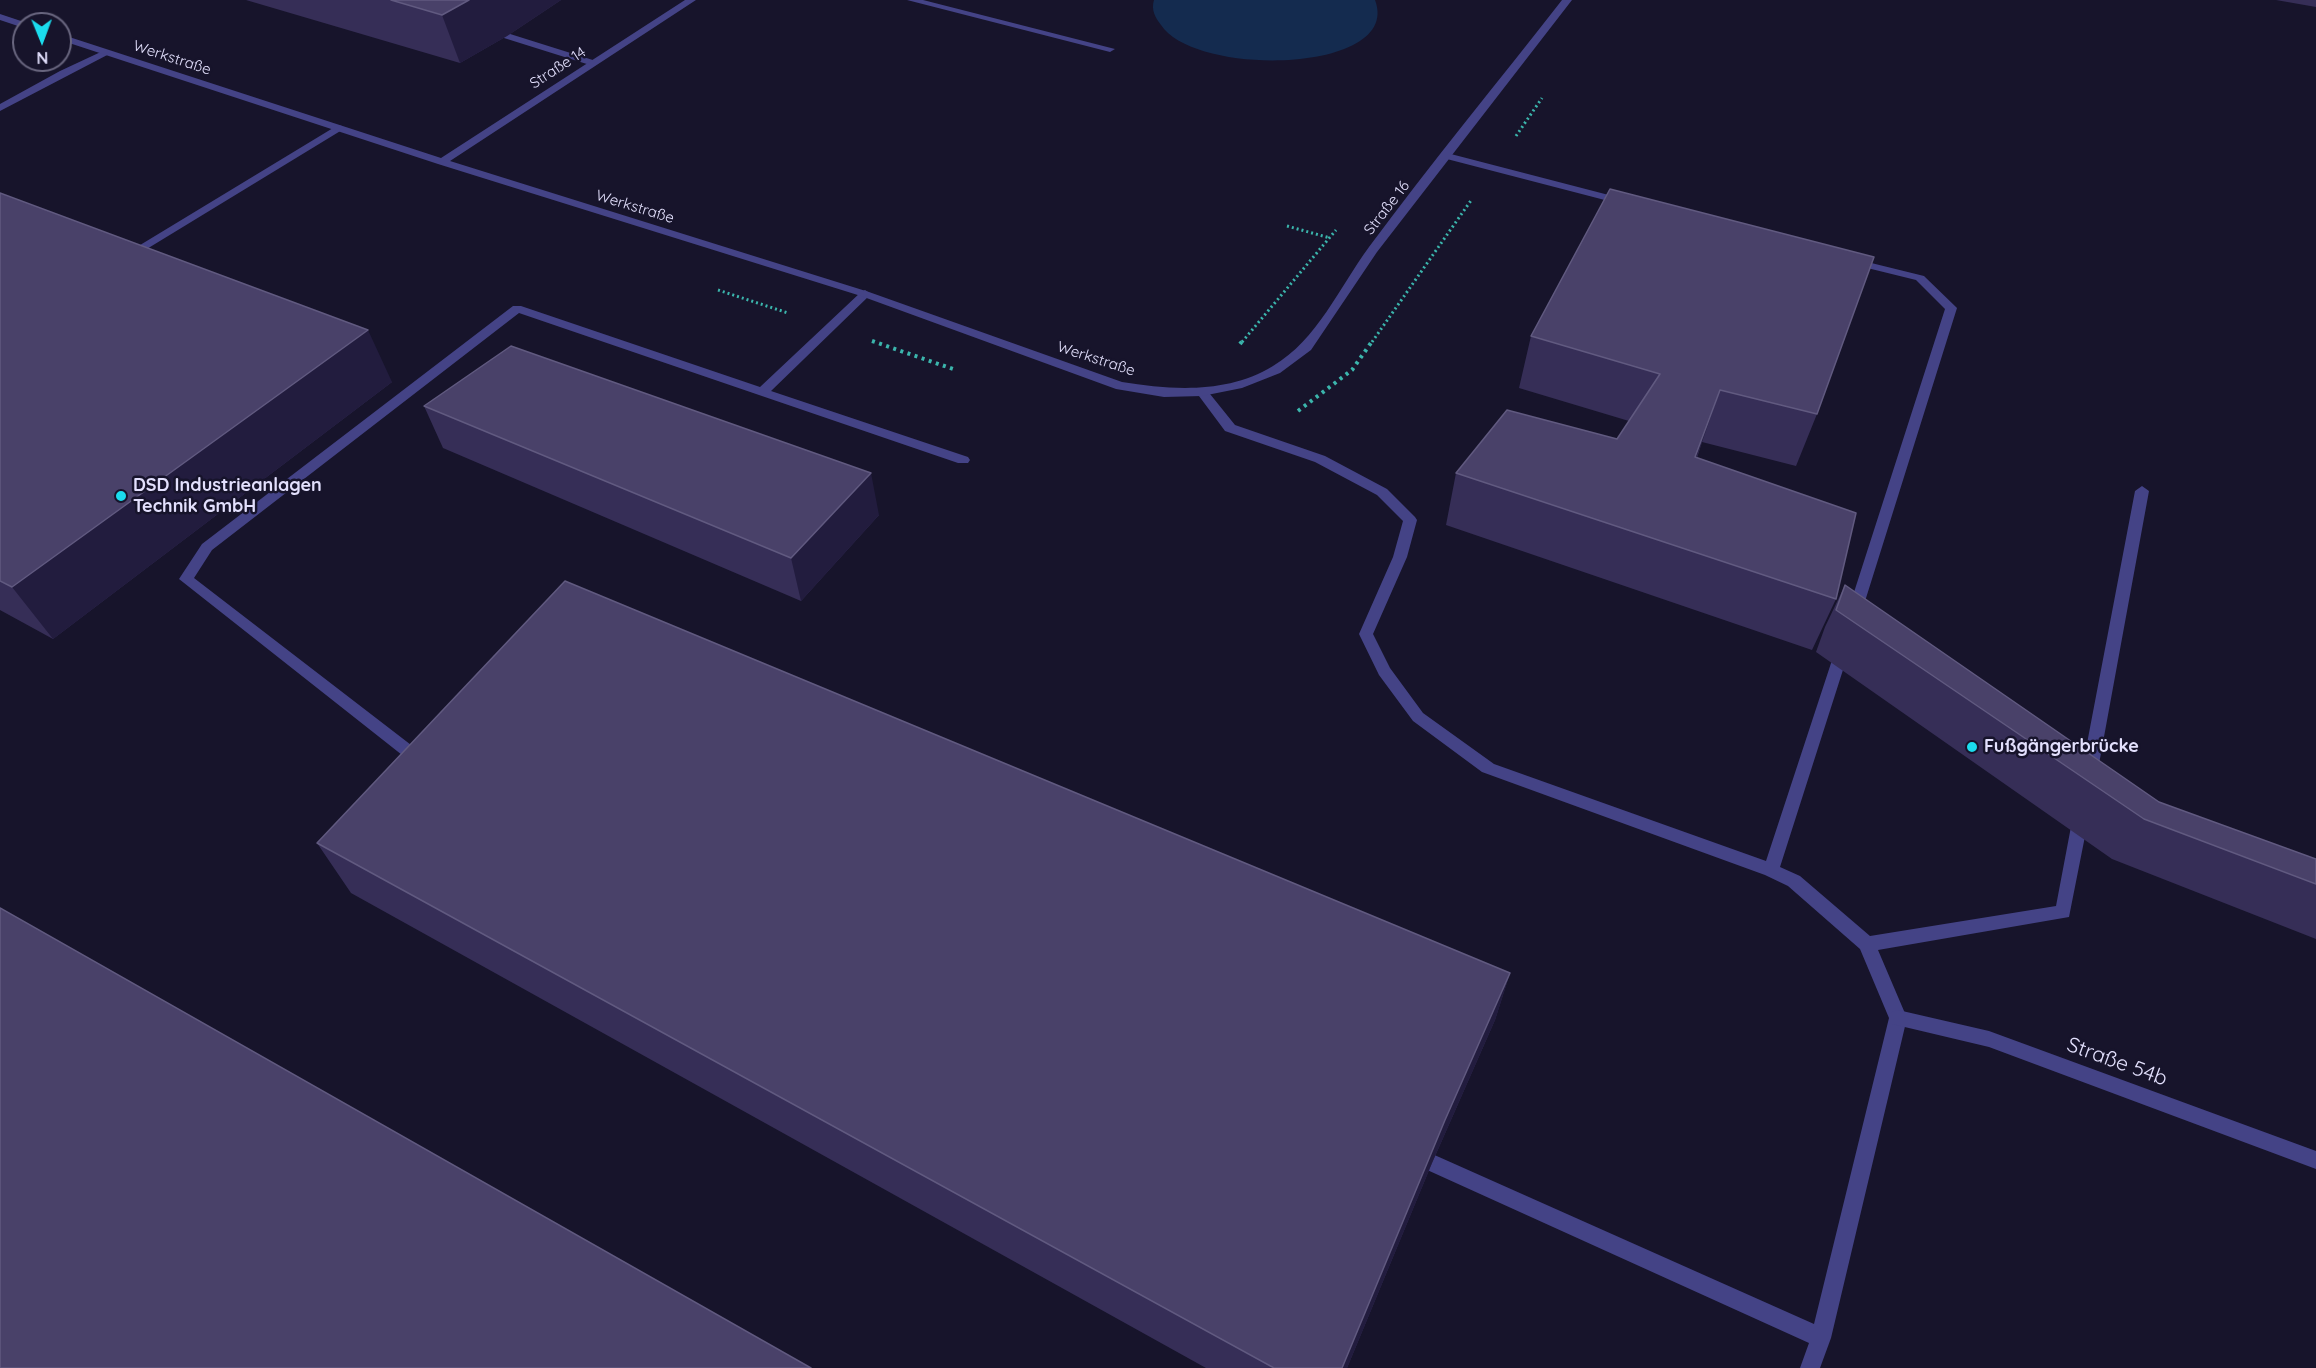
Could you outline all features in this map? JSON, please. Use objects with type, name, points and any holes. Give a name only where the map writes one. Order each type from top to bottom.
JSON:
[{"type":"street","name":"Straße 14","points":[[442,162],[691,0]]},
{"type":"street","points":[[912,0],[1110,49]]},
{"type":"street","name":"Straße 16","points":[[1202,392],[1238,385],[1276,370],[1307,347],[1373,250],[1567,0]]},
{"type":"street","points":[[507,36],[593,63]]},
{"type":"street","name":"Werkstraße","points":[[72,41],[442,162],[865,294],[1120,386],[1164,393],[1202,392]]},
{"type":"street","points":[[0,108],[63,73],[108,52]]},
{"type":"street","points":[[122,259],[338,128]]},
{"type":"street","points":[[1447,156],[1632,204]]},
{"type":"street","points":[[1771,870],[1951,309],[1920,278],[1839,258]]},
{"type":"street","points":[[762,392],[865,294]]},
{"type":"street","points":[[431,769],[186,579],[207,547],[517,309],[963,460]]},
{"type":"street","points":[[1202,392],[1230,428],[1320,459],[1382,492],[1410,520],[1400,557],[1366,634],[1384,671],[1418,717],[1488,768],[1771,870],[1794,881],[1867,944],[1898,1018],[1821,1338],[1810,1368]]},
{"type":"street","points":[[1867,944],[2063,912],[2142,492]]},
{"type":"street","name":"Straße 54b","points":[[1898,1018],[1989,1039],[2316,1160]]},
{"type":"street","points":[[1432,1163],[1821,1338]]},
{"type":"path","points":[[1230,428],[1303,409],[1352,370],[1545,94]]},
{"type":"path","points":[[1231,348],[1240,344],[1337,230]]},
{"type":"path","points":[[717,290],[963,372]]},
{"type":"water","points":[[1154,0],[1375,0],[1375,24],[1358,42],[1329,54],[1292,60],[1251,60],[1213,54],[1181,42],[1157,19],[1153,10]]},
{"type":"building","points":[[391,0],[469,0],[442,15]]},
{"type":"building","points":[[1610,189],[1874,257],[1817,414],[1720,390],[1695,457],[1856,513],[1836,599],[1456,473],[1507,410],[1617,439],[1660,374],[1531,336]]},
{"type":"building","name":"DSD Industrieanlagen Technik GmbH","points":[[0,193],[368,330],[12,587],[0,581]]},
{"type":"building","points":[[511,346],[871,473],[791,558],[424,406]]},
{"type":"building","points":[[565,581],[1510,973],[1445,1120],[1342,1368],[1274,1368],[317,843]]},
{"type":"building","points":[[1845,585],[2159,802],[2316,859],[2316,884],[2144,819],[1836,610]]},
{"type":"building","points":[[0,908],[811,1368],[0,1368]]},
{"type":"place","name":"DSD Industrieanlagen Technik GmbH","points":[[121,496]]},
{"type":"place","name":"Fußgängerbrücke","points":[[1972,747]]}]
